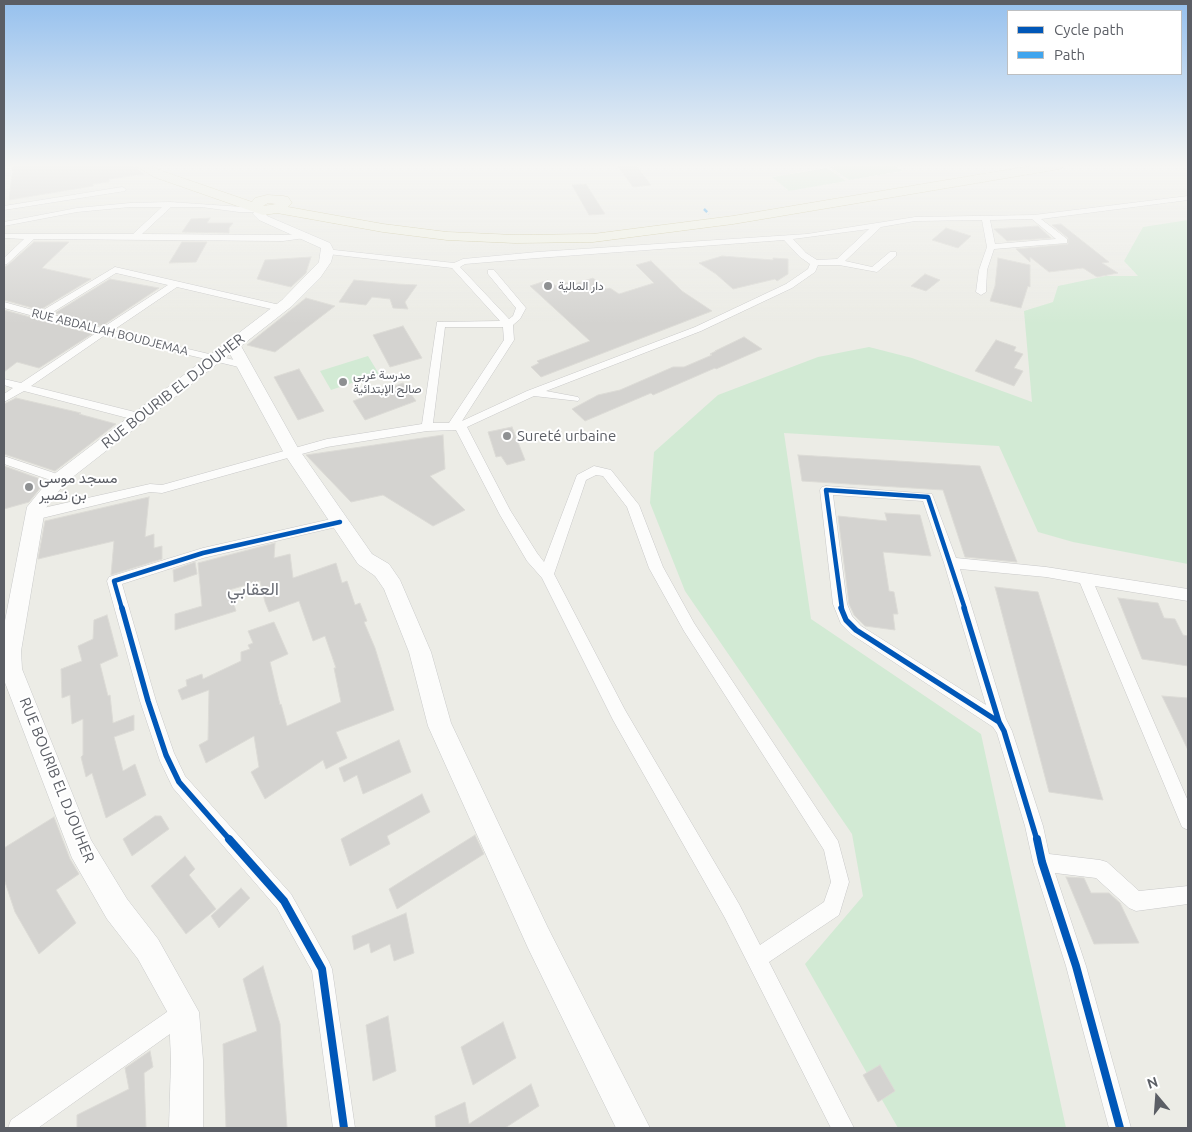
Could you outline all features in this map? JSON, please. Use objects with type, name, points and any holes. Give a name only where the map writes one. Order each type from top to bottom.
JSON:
[{"type":"highway","points":[[318,218],[401,231],[470,238],[593,238],[668,229],[736,218]]},
{"type":"highway","points":[[375,218],[426,226],[564,231],[687,218]]},
{"type":"highway","points":[[668,229],[672,245]]},
{"type":"main road","points":[[280,218],[305,236],[324,244],[328,251]]},
{"type":"main road","name":"RUE BOURIB EL DJOUHER","points":[[186,1128],[187,1060],[184,1012],[148,948],[117,909],[82,849],[11,669],[12,628],[36,507],[59,478],[139,417],[231,356],[320,270],[326,260],[328,251]]},
{"type":"main road","points":[[231,356],[291,452],[365,558],[382,570],[393,586],[420,652],[440,726],[456,757],[538,938],[632,1128]]},
{"type":"street","points":[[4,224],[36,218]]},
{"type":"street","points":[[136,236],[155,218]]},
{"type":"street","points":[[981,292],[983,270],[991,247],[986,218]]},
{"type":"street","points":[[328,251],[455,266],[463,262],[808,236],[914,219],[994,218]]},
{"type":"street","points":[[991,247],[1064,240],[1035,218]]},
{"type":"street","points":[[839,262],[880,223]]},
{"type":"street","points":[[4,236],[283,238],[305,236]]},
{"type":"street","points":[[4,262],[32,236]]},
{"type":"street","points":[[786,237],[803,255],[815,263],[839,262],[874,270],[893,254]]},
{"type":"street","points":[[4,252],[14,252]]},
{"type":"street","points":[[34,515],[150,488],[162,489],[327,443],[427,427],[456,426],[531,393],[706,325],[789,286],[812,270],[815,263]]},
{"type":"street","points":[[455,266],[508,324],[509,340],[456,426]]},
{"type":"street","points":[[42,315],[116,270],[280,308]]},
{"type":"street","points":[[427,427],[440,324],[508,324],[517,316],[521,308],[491,272]]},
{"type":"street","points":[[4,400],[175,284]]},
{"type":"street","name":"RUE ABDALLAH BOUDJEMAA","points":[[4,305],[104,332],[231,356]]},
{"type":"street","points":[[4,382],[139,417]]},
{"type":"street","points":[[531,393],[574,399]]},
{"type":"street","points":[[456,426],[532,557],[547,574],[619,715],[732,911],[842,1128]]},
{"type":"street","points":[[4,460],[59,478]]},
{"type":"street","points":[[547,574],[581,478],[594,470],[607,473],[633,505],[656,568],[690,627],[832,847],[840,882],[832,908],[756,959]]},
{"type":"street","points":[[998,722],[850,626],[842,610],[826,490],[928,496],[951,563],[998,722],[1004,731],[1034,826],[1042,862],[1076,966],[1120,1128]]},
{"type":"street","points":[[340,522],[203,553],[114,582],[148,701],[166,755],[179,782],[284,901],[322,969],[344,1128]]},
{"type":"street","points":[[951,563],[1046,572],[1086,580],[1188,595]]},
{"type":"street","points":[[1086,580],[1188,821]]},
{"type":"street","points":[[1042,862],[1100,869],[1136,901],[1188,895]]},
{"type":"street","points":[[19,1128],[184,1012]]},
{"type":"green space","points":[[1188,220],[1188,564],[1073,542],[1038,532],[999,446],[784,433],[811,619],[981,734],[1066,1128],[898,1128],[805,964],[863,896],[852,834],[685,591],[650,503],[654,452],[718,395],[818,357],[869,347],[912,358],[1032,402],[1024,311],[1053,302],[1058,286],[1106,276],[1138,276],[1124,261],[1143,227]]},
{"type":"green space","points":[[368,356],[379,374],[331,390],[320,371]]},
{"type":"building","points":[[210,218],[207,223],[233,223],[229,228],[229,233],[182,232],[191,219]]},
{"type":"building","points":[[1061,224],[1109,262],[1102,263],[1118,273],[1097,277],[1083,268],[1049,272],[1030,257],[1030,262],[1016,249],[1068,244],[1068,238],[1052,225]]},
{"type":"building","points":[[1038,226],[1051,238],[1007,241],[994,229]]},
{"type":"building","points":[[946,228],[971,236],[958,248],[932,240]]},
{"type":"building","points":[[34,242],[69,242],[42,268],[91,279],[40,310],[4,300],[4,267]]},
{"type":"building","points":[[182,242],[207,242],[196,262],[169,263]]},
{"type":"building","points":[[722,256],[773,260],[773,258],[788,259],[788,274],[777,281],[775,279],[733,289],[716,274],[699,263]]},
{"type":"building","points":[[311,257],[306,273],[291,287],[257,279],[265,260]]},
{"type":"building","points":[[998,258],[1030,265],[1030,287],[1028,286],[1021,308],[990,301],[995,286]]},
{"type":"building","points":[[651,261],[682,291],[712,311],[541,377],[531,367],[539,363],[537,361],[590,341],[530,286],[548,280],[556,286],[567,282],[571,285],[593,278],[606,289],[610,288],[619,294],[654,283],[636,265]]},
{"type":"building","points":[[925,274],[940,280],[926,291],[911,286]]},
{"type":"building","points":[[110,279],[159,288],[102,326],[55,313]]},
{"type":"building","points":[[354,280],[417,285],[405,302],[408,309],[393,308],[390,299],[372,297],[366,305],[339,302]]},
{"type":"building","points":[[306,298],[335,306],[275,352],[247,345]]},
{"type":"building","points":[[4,310],[92,334],[39,368],[17,362],[4,372]]},
{"type":"building","points":[[403,326],[422,358],[390,367],[373,335]]},
{"type":"building","points":[[744,337],[762,349],[653,395],[651,393],[585,421],[572,409],[598,395],[620,390],[673,367],[684,367],[712,355],[710,354]]},
{"type":"building","points":[[996,340],[1016,347],[1014,351],[1023,354],[1014,368],[1023,371],[1014,386],[975,371]]},
{"type":"building","points":[[299,369],[324,411],[298,420],[274,377]]},
{"type":"building","points":[[403,383],[416,401],[365,420],[353,401]]},
{"type":"building","points":[[16,398],[81,413],[79,414],[116,424],[55,471],[4,454],[4,404]]},
{"type":"building","points":[[512,427],[525,460],[507,465],[501,456],[496,457],[488,432]]},
{"type":"building","points":[[443,435],[445,469],[430,476],[465,510],[433,526],[383,495],[351,502],[306,455]]},
{"type":"building","points":[[798,455],[980,466],[1017,562],[965,557],[943,490],[802,481]]},
{"type":"building","name":"مسجد موسى بن نصير","points":[[4,466],[46,481],[29,502],[4,509]]},
{"type":"building","points":[[149,497],[145,537],[154,534],[154,548],[162,546],[162,559],[111,575],[114,541],[38,559],[45,521]]},
{"type":"building","points":[[885,513],[920,515],[931,556],[883,552],[889,591],[894,592],[898,614],[893,614],[895,630],[865,626],[854,615],[849,604],[838,516],[887,521]]},
{"type":"building","points":[[275,543],[274,558],[290,554],[293,578],[336,563],[342,583],[347,581],[355,605],[360,603],[367,621],[364,622],[375,648],[394,710],[336,732],[347,758],[326,769],[323,760],[265,799],[251,772],[259,767],[254,736],[206,763],[199,745],[208,740],[209,690],[182,700],[178,690],[187,686],[186,680],[202,674],[203,679],[241,661],[241,652],[250,649],[248,645],[253,643],[248,631],[274,622],[288,654],[270,662],[287,726],[341,702],[334,668],[336,668],[325,636],[313,641],[299,601],[269,612],[260,581],[229,590],[236,611],[175,630],[175,614],[202,606],[198,563]]},
{"type":"building","points":[[195,562],[197,574],[174,582],[173,570]]},
{"type":"building","points":[[995,587],[1038,592],[1103,800],[1049,792]]},
{"type":"building","points":[[1118,598],[1158,603],[1164,618],[1175,619],[1183,635],[1188,636],[1188,666],[1142,659]]},
{"type":"building","points":[[107,615],[118,656],[100,664],[108,696],[110,695],[113,723],[134,715],[134,730],[114,737],[123,771],[135,764],[146,795],[106,818],[92,773],[86,777],[81,757],[83,755],[83,719],[72,724],[70,695],[62,698],[61,669],[82,661],[78,646],[93,639],[94,620]]},
{"type":"building","points":[[1162,696],[1188,698],[1188,750]]},
{"type":"building","points":[[399,740],[411,772],[363,794],[357,775],[344,782],[339,768]]},
{"type":"building","points":[[422,794],[430,812],[387,836],[390,844],[350,866],[341,839]]},
{"type":"building","points":[[155,816],[161,816],[169,829],[132,856],[123,839]]},
{"type":"building","points":[[54,817],[70,859],[79,874],[56,890],[76,923],[39,954],[15,912],[4,879],[4,848]]},
{"type":"building","points":[[475,835],[484,854],[397,909],[389,889]]},
{"type":"building","points":[[185,856],[195,869],[189,875],[216,909],[186,934],[151,886]]},
{"type":"building","points":[[1066,877],[1084,878],[1091,893],[1109,893],[1120,903],[1139,943],[1094,944]]},
{"type":"building","points":[[241,888],[250,898],[219,928],[211,916]]},
{"type":"building","points":[[406,913],[414,953],[394,961],[390,944],[371,953],[369,943],[354,950],[352,936]]},
{"type":"building","points":[[263,966],[280,1024],[287,1128],[226,1128],[223,1044],[257,1031],[243,979]]},
{"type":"building","points":[[388,1016],[396,1071],[373,1081],[366,1025]]},
{"type":"building","points":[[503,1022],[516,1058],[473,1085],[461,1047]]},
{"type":"building","points":[[150,1051],[153,1067],[144,1073],[146,1128],[77,1128],[77,1115],[129,1089],[125,1068]]},
{"type":"building","points":[[880,1065],[895,1091],[878,1102],[863,1075]]},
{"type":"building","points":[[531,1084],[539,1106],[505,1128],[436,1128],[435,1116],[465,1102],[469,1124]]},
{"type":"cycle path","points":[[999,722],[856,630],[846,620],[840,604],[826,490],[928,497],[951,563],[999,722],[1004,731],[1034,826],[1042,862],[1076,966],[1120,1128]]},
{"type":"cycle path","points":[[340,522],[203,553],[114,581],[148,701],[166,755],[179,782],[284,901],[322,969],[344,1128]]},
{"type":"place","name":"دار المالية","points":[[548,286]]},
{"type":"place","name":"مدرسة غربي صالح الإبتدائية","points":[[343,382]]},
{"type":"place","name":"Sureté urbaine","points":[[507,436]]},
{"type":"place","name":"مسجد موسى بن نصير","points":[[29,487]]},
{"type":"district","name":"العقابي","points":[[253,589]]}]
